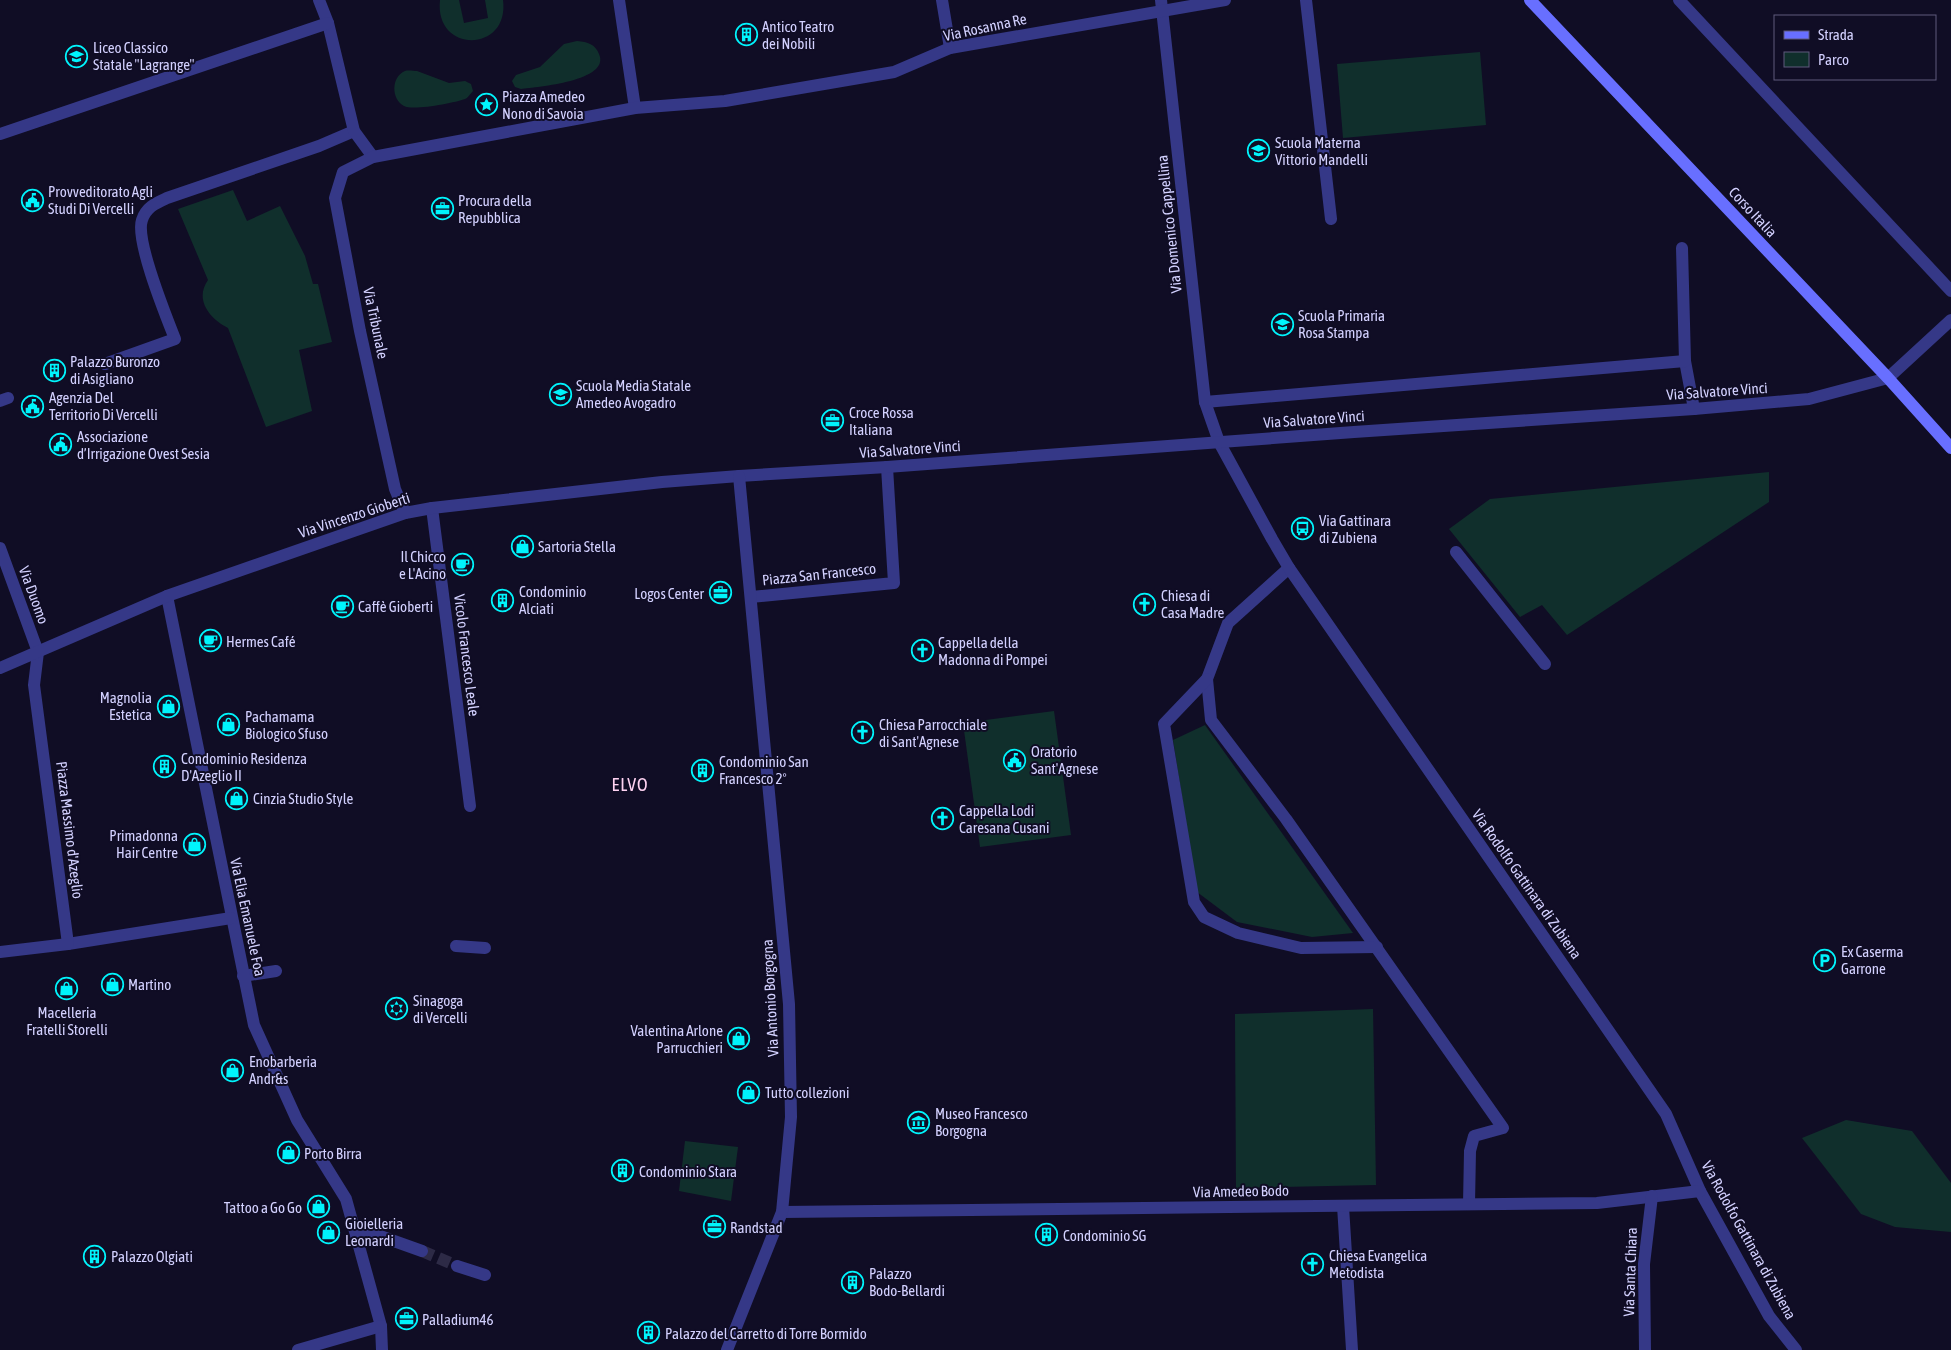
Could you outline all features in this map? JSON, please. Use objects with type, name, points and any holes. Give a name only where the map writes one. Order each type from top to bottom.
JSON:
[{"type":"main road","name":"Corso Italia","points":[[1535,2],[1888,378],[1951,448]]},
{"type":"street","points":[[319,0],[328,23],[354,132],[373,157],[636,108],[619,0]]},
{"type":"street","points":[[942,0],[950,48]]},
{"type":"street","name":"Via Rosanna Re","points":[[636,108],[725,101],[894,72],[950,48],[1162,5],[1224,0]]},
{"type":"street","points":[[1306,0],[1331,219]]},
{"type":"street","points":[[1679,0],[1951,291]]},
{"type":"street","name":"Via Domenico Cappellina","points":[[1162,5],[1205,402],[1219,442]]},
{"type":"street","points":[[0,134],[328,23]]},
{"type":"street","points":[[105,364],[175,338],[142,242],[142,221],[150,206],[167,198],[319,146],[354,132]]},
{"type":"street","name":"Via Tribunale","points":[[373,157],[343,172],[335,198],[360,331],[395,489],[405,513]]},
{"type":"street","points":[[1682,248],[1685,361],[1694,409]]},
{"type":"street","points":[[1888,378],[1951,320]]},
{"type":"street","points":[[1205,402],[1685,361]]},
{"type":"street","name":"Via Salvatore Vinci","points":[[739,476],[1694,409],[1809,399],[1888,378]]},
{"type":"street","name":"Via Rodolfo Gattinara di Zubiena","points":[[1219,442],[1289,568],[1666,1114],[1700,1191],[1770,1316],[1796,1350]]},
{"type":"street","name":"Piazza San Francesco","points":[[751,598],[894,583],[887,467]]},
{"type":"street","name":"Via Vincenzo Gioberti","points":[[0,668],[167,596],[405,513],[432,508],[662,482],[739,476]]},
{"type":"street","name":"Piazza San Francesco","points":[[739,476],[754,634]]},
{"type":"street","name":"Vicolo Francesco Leale","points":[[432,508],[470,806]]},
{"type":"street","name":"Via Duomo","points":[[0,548],[38,652]]},
{"type":"street","points":[[1456,552],[1545,664]]},
{"type":"street","points":[[1289,568],[1228,623],[1208,679],[1211,720],[1286,819],[1504,1128],[1474,1136],[1470,1151],[1470,1204]]},
{"type":"street","name":"Via Elia Emanuele Foa","points":[[167,596],[254,1024],[297,1120],[346,1199],[381,1326],[382,1350]]},
{"type":"street","name":"Via Antonio Borgogna","points":[[727,1350],[782,1212],[791,1117],[789,1004],[754,634]]},
{"type":"street","name":"Piazza Massimo d'Azeglio","points":[[38,652],[34,685],[68,944]]},
{"type":"street","points":[[1208,679],[1164,724],[1194,902],[1204,917],[1238,933],[1301,948],[1377,947]]},
{"type":"street","points":[[0,952],[68,944],[231,918]]},
{"type":"street","points":[[456,946],[485,948]]},
{"type":"street","points":[[244,976],[276,971]]},
{"type":"street","name":"Via Amedeo Bodo","points":[[782,1212],[1597,1202],[1700,1191]]},
{"type":"street","name":"Via Santa Chiara","points":[[1645,1350],[1644,1264],[1652,1196]]},
{"type":"street","points":[[1343,1206],[1352,1350]]},
{"type":"street","points":[[352,1226],[422,1251]]},
{"type":"street","points":[[457,1266],[485,1275]]},
{"type":"street","points":[[298,1350],[381,1326]]},
{"type":"green space","points":[[440,0],[459,0],[464,23],[488,18],[485,0],[503,0],[502,17],[495,30],[485,38],[472,40],[459,38],[448,30],[441,18]]},
{"type":"green space","points":[[577,41],[591,44],[599,54],[600,63],[594,71],[571,81],[521,89],[515,87],[512,81],[516,75],[540,67],[564,44]]},
{"type":"green space","points":[[1480,52],[1486,125],[1343,138],[1337,64]]},
{"type":"green space","points":[[405,71],[417,71],[449,83],[465,81],[471,84],[473,91],[466,98],[452,102],[416,108],[404,106],[400,103],[395,93],[395,83],[400,74]]},
{"type":"green space","points":[[233,190],[247,221],[280,206],[305,256],[313,284],[318,284],[332,342],[299,350],[312,411],[266,427],[228,328],[215,320],[203,302],[204,287],[208,280],[178,209]]},
{"type":"green space","points":[[1769,472],[1769,502],[1567,635],[1542,605],[1520,617],[1449,529],[1490,499]]},
{"type":"green space","points":[[1054,711],[1071,835],[980,847],[963,723]]},
{"type":"green space","points":[[1205,725],[1353,933],[1312,937],[1237,922],[1197,892],[1173,740]]},
{"type":"green space","points":[[1373,1009],[1376,1185],[1236,1188],[1235,1014]]},
{"type":"green space","points":[[1846,1120],[1912,1131],[1951,1183],[1951,1232],[1895,1227],[1861,1214],[1802,1138]]},
{"type":"green space","points":[[685,1141],[738,1147],[731,1201],[679,1191]]},
{"type":"tunnel","points":[[422,1251],[457,1266]]},
{"type":"place","name":"Antico Teatro dei Nobili","points":[[746,35]]},
{"type":"place","name":"Liceo Classico Statale \"Lagrange\"","points":[[77,56]]},
{"type":"place","name":"Piazza Amedeo Nono di Savoia","points":[[486,105]]},
{"type":"place","name":"Scuola Materna Vittorio Mandelli","points":[[1259,151]]},
{"type":"place","name":"Provveditorato Agli Studi Di Vercelli","points":[[32,200]]},
{"type":"place","name":"Procura della Repubblica","points":[[442,209]]},
{"type":"place","name":"Scuola Primaria Rosa Stampa","points":[[1282,324]]},
{"type":"place","name":"Palazzo Buronzo di Asigliano","points":[[54,370]]},
{"type":"place","name":"Scuola Media Statale Amedeo Avogadro","points":[[560,394]]},
{"type":"place","name":"Agenzia Del Territorio Di Vercelli","points":[[33,406]]},
{"type":"place","name":"Croce Rossa Italiana","points":[[833,421]]},
{"type":"place","name":"Associazione d’Irrigazione Ovest Sesia","points":[[61,445]]},
{"type":"place","name":"Via Gattinara di Zubiena","points":[[1303,529]]},
{"type":"place","name":"Sartoria Stella","points":[[522,546]]},
{"type":"place","name":"Il Chicco e L'Acino","points":[[462,565]]},
{"type":"place","name":"Logos Center","points":[[720,593]]},
{"type":"place","name":"Condominio Alciati","points":[[503,600]]},
{"type":"place","name":"Chiesa di Casa Madre","points":[[1145,604]]},
{"type":"place","name":"Caffè Gioberti","points":[[342,606]]},
{"type":"place","name":"Hermes Café","points":[[210,641]]},
{"type":"place","name":"Cappella della Madonna di Pompei","points":[[922,651]]},
{"type":"place","name":"Magnolia Estetica","points":[[168,706]]},
{"type":"place","name":"Pachamama Biologico Sfuso","points":[[229,725]]},
{"type":"place","name":"Chiesa Parrocchiale di Sant'Agnese","points":[[863,733]]},
{"type":"place","name":"Oratorio Sant'Agnese","points":[[1015,760]]},
{"type":"place","name":"Condominio Residenza D'Azeglio II","points":[[165,767]]},
{"type":"place","name":"Condominio San Francesco 2°","points":[[703,770]]},
{"type":"place","name":"Cinzia Studio Style","points":[[237,798]]},
{"type":"place","name":"Cappella Lodi Caresana Cusani","points":[[943,819]]},
{"type":"place","name":"Primadonna Hair Centre","points":[[194,844]]},
{"type":"place","name":"Ex Caserma Garrone","points":[[1825,960]]},
{"type":"place","name":"Martino","points":[[112,984]]},
{"type":"place","name":"Macelleria Fratelli Storelli","points":[[67,989]]},
{"type":"place","name":"Sinagoga di Vercelli","points":[[397,1009]]},
{"type":"place","name":"Valentina Arlone Parrucchieri","points":[[739,1039]]},
{"type":"place","name":"Enobarberia Andr&s","points":[[233,1070]]},
{"type":"place","name":"Tutto collezioni","points":[[749,1092]]},
{"type":"place","name":"Museo Francesco Borgogna","points":[[919,1122]]},
{"type":"place","name":"Porto Birra","points":[[288,1153]]},
{"type":"place","name":"Condominio Stara","points":[[623,1171]]},
{"type":"place","name":"Tattoo a Go Go","points":[[318,1207]]},
{"type":"place","name":"Randstad","points":[[714,1227]]},
{"type":"place","name":"Gioielleria Leonardi","points":[[329,1232]]},
{"type":"place","name":"Condominio SG","points":[[1047,1235]]},
{"type":"place","name":"Palazzo Olgiati","points":[[95,1256]]},
{"type":"place","name":"Chiesa Evangelica Metodista","points":[[1313,1264]]},
{"type":"place","name":"Palazzo Bodo-Bellardi","points":[[853,1282]]},
{"type":"place","name":"Palladium46","points":[[406,1319]]},
{"type":"place","name":"Palazzo del Carretto di Torre Bormido","points":[[649,1333]]},
{"type":"district","name":"ELVO","points":[[630,784]]}]
